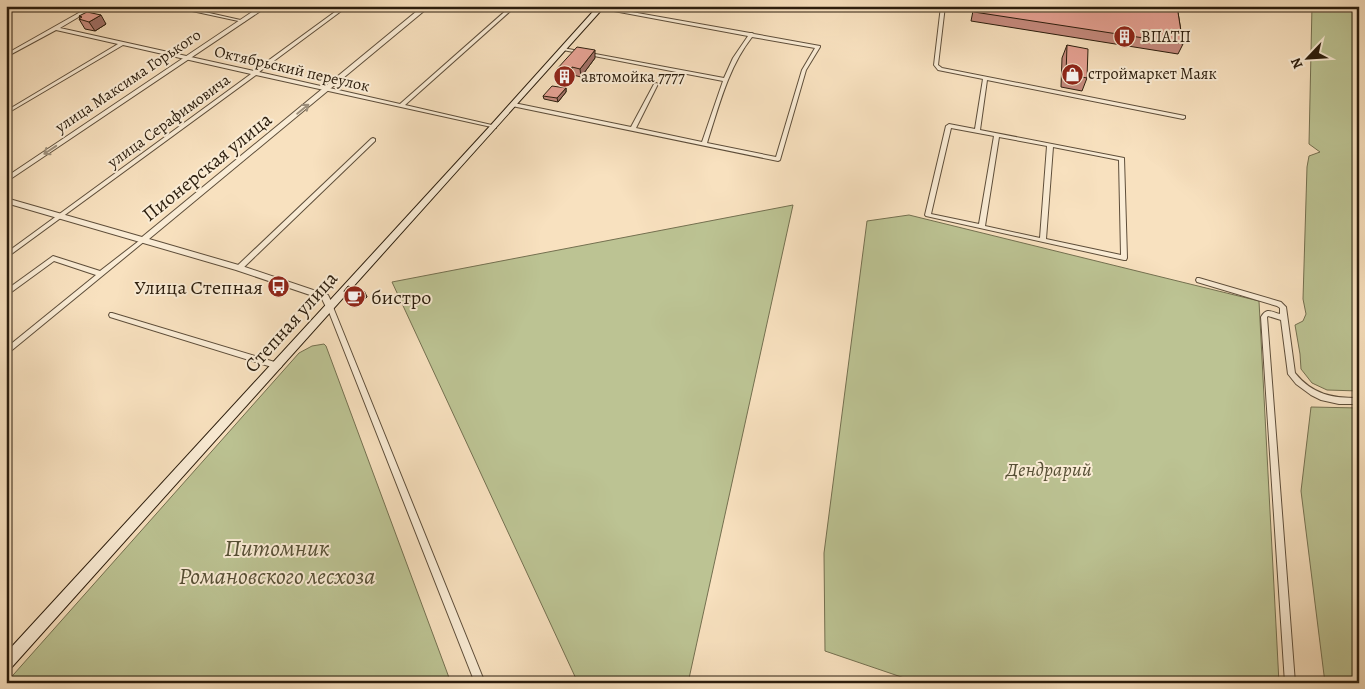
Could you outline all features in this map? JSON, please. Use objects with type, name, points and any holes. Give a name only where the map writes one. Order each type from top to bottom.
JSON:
[{"type":"main road","name":"Степная улица","points":[[6,663],[278,366],[601,7]]},
{"type":"street","points":[[6,56],[95,6]]},
{"type":"street","points":[[171,6],[243,21]]},
{"type":"street","name":"улица Максима Горького","points":[[6,180],[265,6]]},
{"type":"street","name":"улица Серафимовича","points":[[6,256],[346,6]]},
{"type":"street","name":"Пионерская улица","points":[[6,352],[427,6]]},
{"type":"street","points":[[401,106],[514,6]]},
{"type":"street","points":[[514,105],[778,159],[804,70],[818,47],[589,6]]},
{"type":"street","points":[[943,6],[936,65],[944,71],[1183,117]]},
{"type":"street","name":"Октябрьский переулок","points":[[56,28],[494,127]]},
{"type":"street","points":[[704,143],[726,80],[744,43],[752,34]]},
{"type":"street","points":[[6,113],[122,43]]},
{"type":"street","points":[[563,49],[726,80]]},
{"type":"street","points":[[978,131],[985,79]]},
{"type":"street","points":[[633,129],[656,84]]},
{"type":"street","points":[[949,126],[978,131],[1122,159],[1124,258],[928,215],[949,126]]},
{"type":"street","points":[[982,226],[997,135]]},
{"type":"street","points":[[239,268],[373,140]]},
{"type":"street","points":[[1043,240],[1050,145]]},
{"type":"street","points":[[6,200],[144,239],[325,297],[480,683]]},
{"type":"street","points":[[6,294],[53,258],[102,274]]},
{"type":"street","points":[[1200,280],[1279,304],[1283,307],[1292,374],[1298,382],[1310,393],[1330,400],[1359,401]]},
{"type":"street","points":[[1284,318],[1267,313],[1264,317],[1290,683]]},
{"type":"street","points":[[112,314],[278,366]]},
{"type":"green space","points":[[1312,6],[1359,6],[1359,391],[1327,390],[1312,383],[1301,369],[1295,325],[1303,321],[1306,314],[1303,299],[1307,167],[1309,156],[1320,152],[1309,144]]},
{"type":"green space","points":[[793,205],[688,683],[578,683],[392,282]]},
{"type":"green space","name":"Дендрарий","points":[[909,215],[1259,301],[1279,683],[919,683],[825,651],[824,553],[867,221]]},
{"type":"green space","name":"Питомник Романовского лесхоза","points":[[324,344],[451,683],[6,683],[299,353],[312,346]]},
{"type":"green space","points":[[1311,407],[1359,408],[1359,683],[1325,683],[1301,491]]},
{"type":"building","name":"ВПАТП","points":[[975,6],[1177,6],[1183,44],[974,12]]},
{"type":"building","points":[[87,12],[101,15],[89,22],[79,19],[82,17],[79,16]]},
{"type":"building","points":[[1067,45],[1088,49],[1087,78],[1066,74]]},
{"type":"building","points":[[577,47],[595,50],[580,69],[572,67],[567,72],[556,70]]},
{"type":"building","points":[[552,86],[566,88],[557,98],[543,96]]},
{"type":"building","points":[[348,286],[364,291],[355,301],[348,298],[351,294],[344,291]]},
{"type":"place","name":"ВПАТП","points":[[1125,37]]},
{"type":"place","name":"строймаркет Маяк","points":[[1072,74]]},
{"type":"place","name":"автомойка 7777","points":[[565,77]]},
{"type":"place","name":"Улица Степная","points":[[279,287]]},
{"type":"place","name":"бистро","points":[[355,297]]}]
